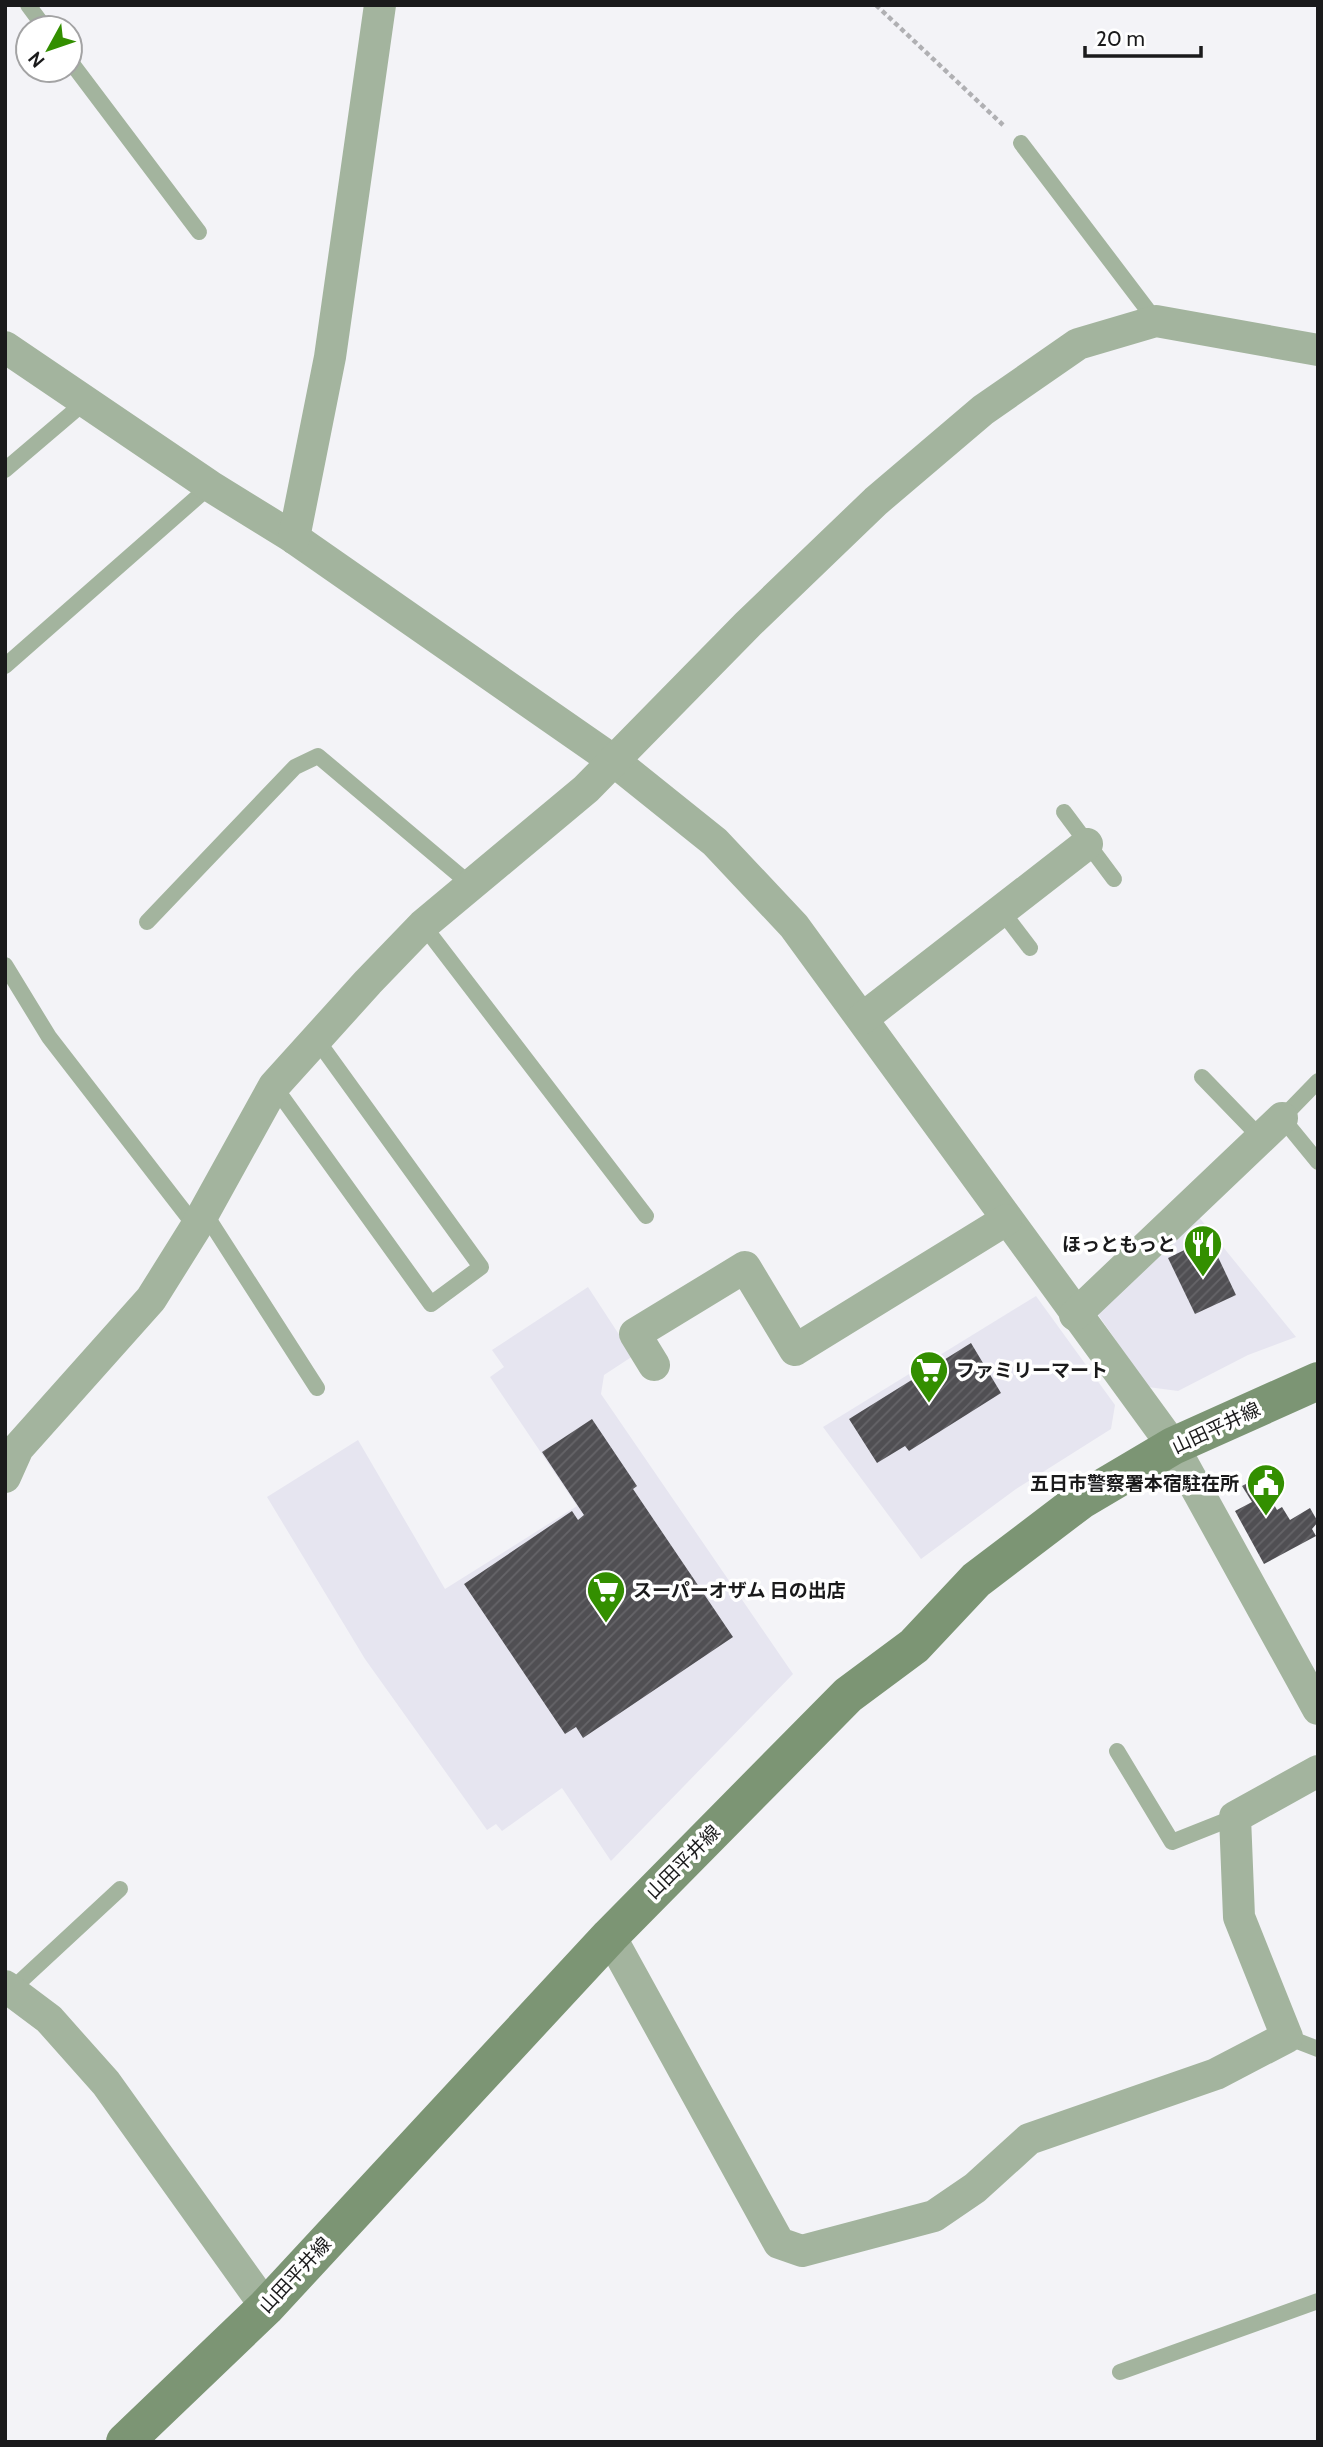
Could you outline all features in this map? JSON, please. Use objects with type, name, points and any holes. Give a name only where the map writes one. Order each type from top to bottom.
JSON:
[{"type":"main road","name":"山田平井線","points":[[125,2442],[266,2307],[610,1936],[848,1695],[914,1646],[976,1580],[1080,1501],[1174,1447],[1318,1381]]},
{"type":"street","points":[[294,538],[330,356],[380,5]]},
{"type":"street","points":[[5,1477],[18,1448],[151,1299],[200,1219],[274,1086],[424,925],[586,789],[748,624],[876,501],[983,410],[1079,344],[1156,321],[1318,350]]},
{"type":"street","points":[[5,347],[210,486],[294,538],[614,761],[715,842],[794,926],[1075,1315],[1174,1447],[1318,1709]]},
{"type":"street","points":[[863,1018],[1087,844]]},
{"type":"street","points":[[1075,1315],[1272,1128]]},
{"type":"street","points":[[654,1365],[635,1334],[745,1267],[795,1350],[1006,1220]]},
{"type":"street","points":[[610,1936],[779,2243],[802,2251],[934,2217],[975,2188],[1029,2139],[1216,2074],[1287,2037],[1239,1917],[1235,1817],[1318,1771]]},
{"type":"street","points":[[8,1988],[50,2019],[106,2083],[266,2307]]},
{"type":"lane","points":[[84,80],[199,232]]},
{"type":"lane","points":[[1021,143],[1156,321]]},
{"type":"lane","points":[[5,470],[86,401]]},
{"type":"lane","points":[[5,666],[210,486]]},
{"type":"lane","points":[[147,922],[295,767],[318,756],[471,884]]},
{"type":"lane","points":[[1064,812],[1114,879]]},
{"type":"lane","points":[[1001,910],[1030,948]]},
{"type":"lane","points":[[424,925],[646,1216]]},
{"type":"lane","points":[[5,965],[49,1037],[200,1219],[317,1388]]},
{"type":"lane","points":[[274,1086],[431,1304],[481,1267],[317,1040]]},
{"type":"lane","points":[[1202,1077],[1318,1162]]},
{"type":"lane","points":[[1272,1128],[1318,1081]]},
{"type":"lane","points":[[1117,1751],[1172,1842],[1235,1817]]},
{"type":"lane","points":[[8,1988],[120,1889]]},
{"type":"lane","points":[[1287,2037],[1318,2049]]},
{"type":"lane","points":[[1120,2372],[1318,2301]]},
{"type":"path","points":[[876,5],[1021,143]]},
{"type":"shaded area","points":[[1198,1216],[1296,1337],[1248,1355],[1178,1391],[1148,1387],[1097,1313]]},
{"type":"shaded area","points":[[588,1287],[633,1356],[604,1375],[601,1394],[793,1674],[611,1861],[562,1788],[502,1831],[496,1824],[487,1830],[365,1659],[267,1497],[358,1440],[445,1589],[577,1506],[490,1377],[504,1367],[492,1350]]},
{"type":"shaded area","points":[[1036,1296],[1115,1405],[1111,1429],[1016,1489],[921,1559],[823,1427]]},
{"type":"building","points":[[1209,1238],[1236,1295],[1195,1314],[1168,1258]]},
{"type":"building","points":[[971,1343],[1001,1393],[909,1451],[905,1446],[877,1463],[849,1419]]},
{"type":"building","points":[[592,1419],[637,1486],[633,1489],[733,1637],[583,1738],[576,1727],[565,1734],[464,1584],[572,1511],[578,1520],[584,1515],[542,1452]]},
{"type":"building","points":[[1259,1477],[1277,1510],[1282,1507],[1290,1520],[1310,1508],[1318,1522],[1312,1529],[1316,1536],[1264,1564],[1235,1511],[1252,1502],[1242,1486]]},
{"type":"place","name":"ほっともっと","points":[[1203,1278]]},
{"type":"place","name":"ファミリーマート","points":[[929,1404]]},
{"type":"place","name":"五日市警察署本宿駐在所","points":[[1266,1517]]},
{"type":"place","name":"スーパーオザム 日の出店","points":[[606,1624]]}]
